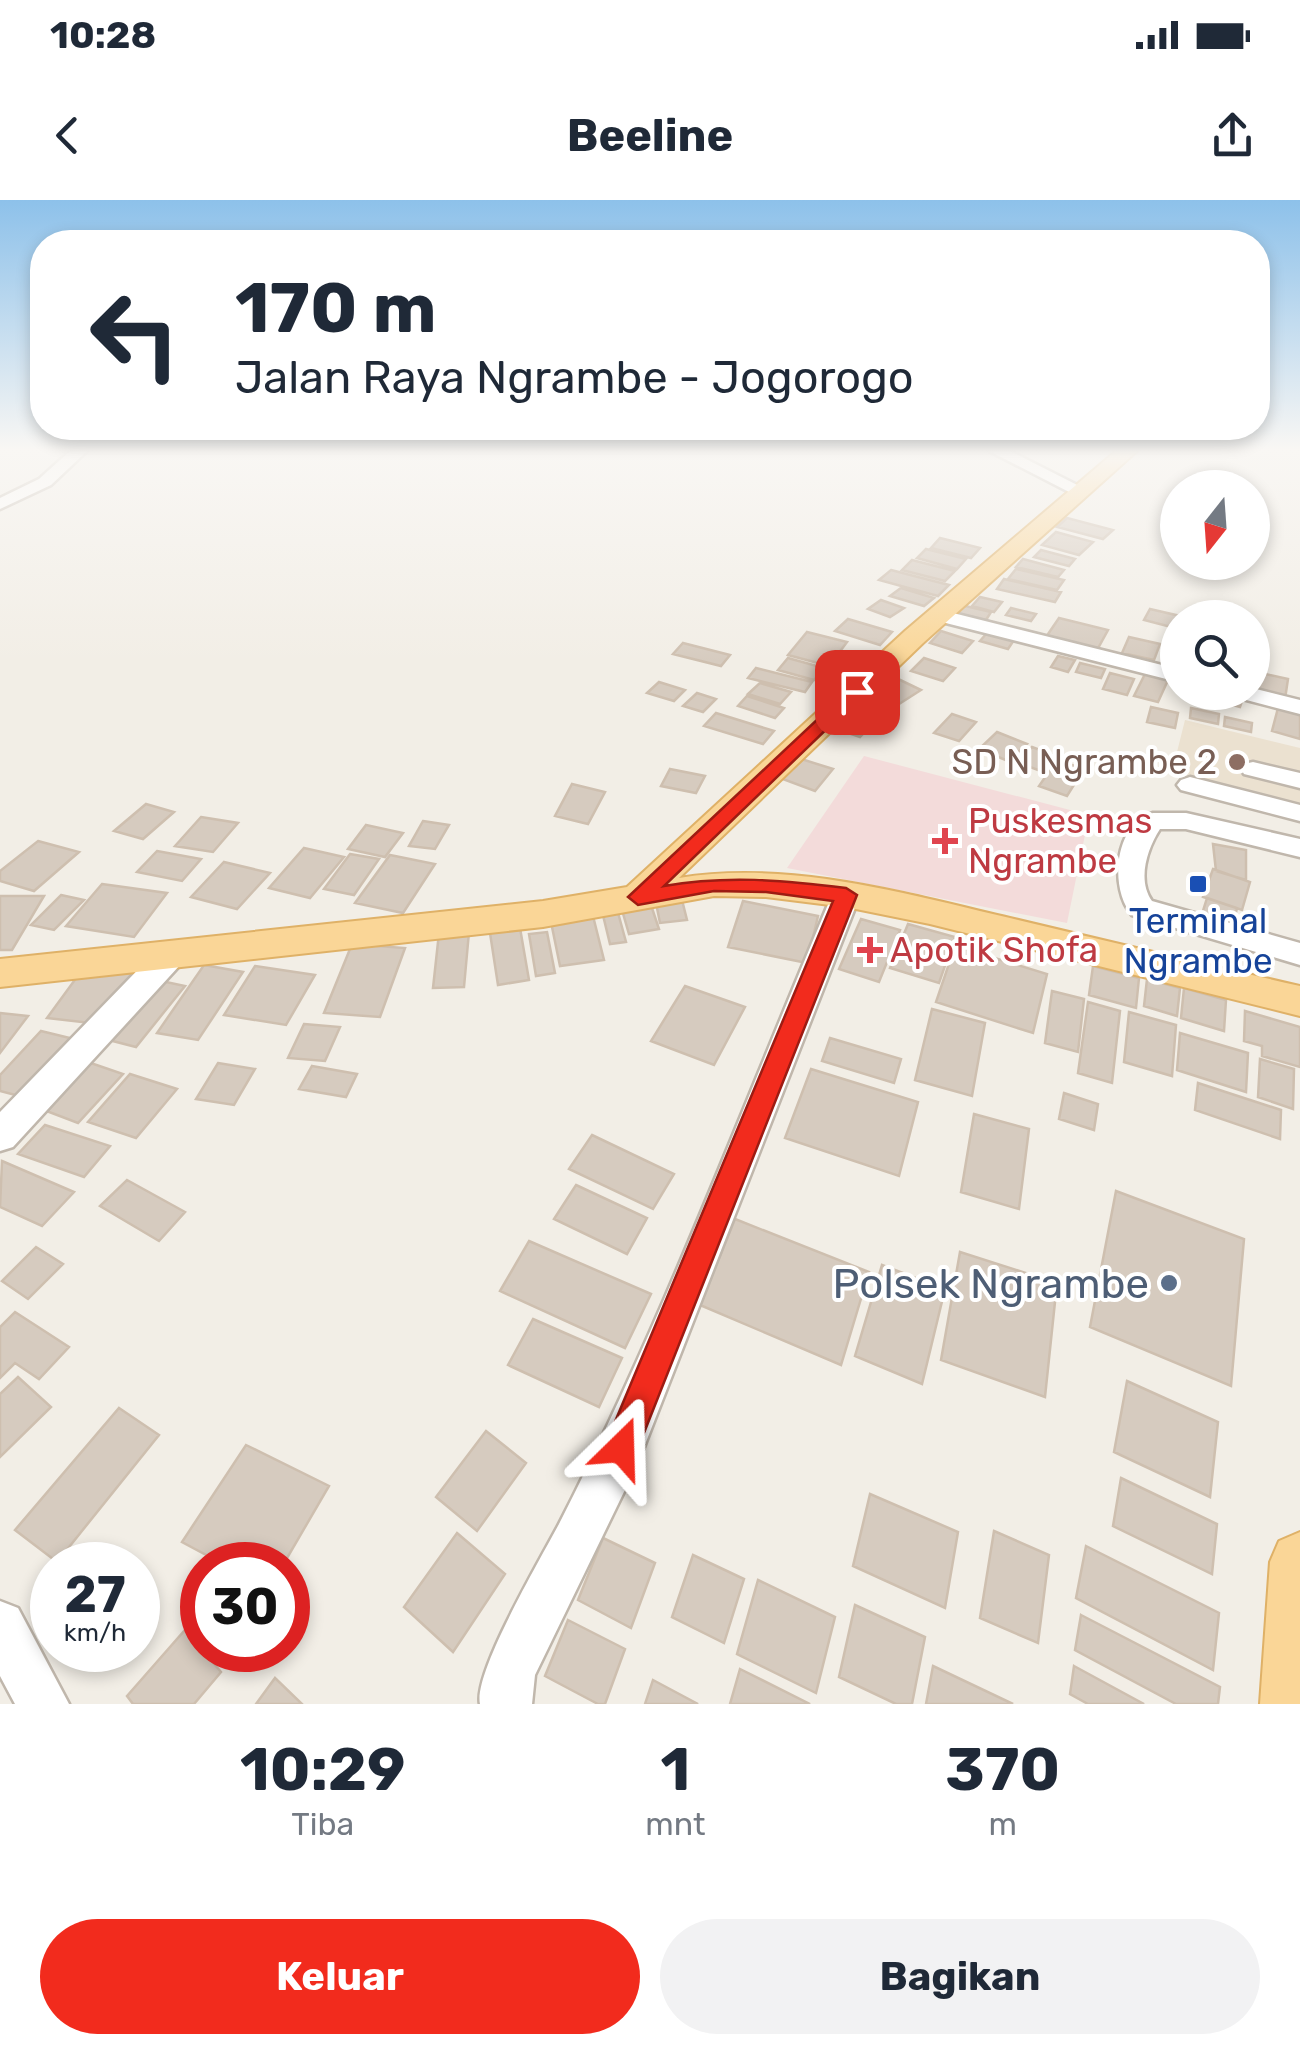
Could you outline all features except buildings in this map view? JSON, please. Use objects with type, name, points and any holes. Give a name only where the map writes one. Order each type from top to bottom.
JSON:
[{"type":"main road","points":[[638,897],[1048,521]]},
{"type":"main road","points":[[0,973],[543,914],[714,884],[766,885],[846,895],[930,912],[1300,1002]]},
{"type":"main road","points":[[930,912],[970,929],[1300,1010]]},
{"type":"main road","points":[[1292,1704],[1300,1562]]},
{"type":"street","points":[[941,616],[1160,671]]},
{"type":"street","points":[[1270,699],[1300,707]]},
{"type":"street","points":[[1253,769],[1300,781]]},
{"type":"street","points":[[1190,785],[1300,813]]},
{"type":"street","points":[[1300,848],[1186,821],[1154,820],[1144,830],[1128,890],[1132,901],[1142,908],[1300,954]]},
{"type":"street","points":[[506,1704],[504,1696],[511,1670],[621,1448],[846,895]]},
{"type":"street","points":[[0,1136],[169,957]]},
{"type":"street","points":[[0,1626],[42,1704]]},
{"type":"shaded area","name":"SD N Ngrambe 2","points":[[1185,720],[1300,748],[1300,809],[1171,776]]},
{"type":"shaded area","name":"Puskesmas Ngrambe","points":[[864,756],[1089,815],[1067,923],[787,868]]},
{"type":"place","name":"SD N Ngrambe 2","points":[[1237,762]]},
{"type":"place","name":"Puskesmas Ngrambe","points":[[945,841]]},
{"type":"place","name":"Terminal Ngrambe","points":[[1198,884]]},
{"type":"place","name":"Apotik Shofa","points":[[870,950]]},
{"type":"place","name":"Polsek Ngrambe","points":[[1169,1283]]},
{"type":"route","points":[[621,1448],[846,895],[766,885],[714,884],[638,897],[857,692]]}]
